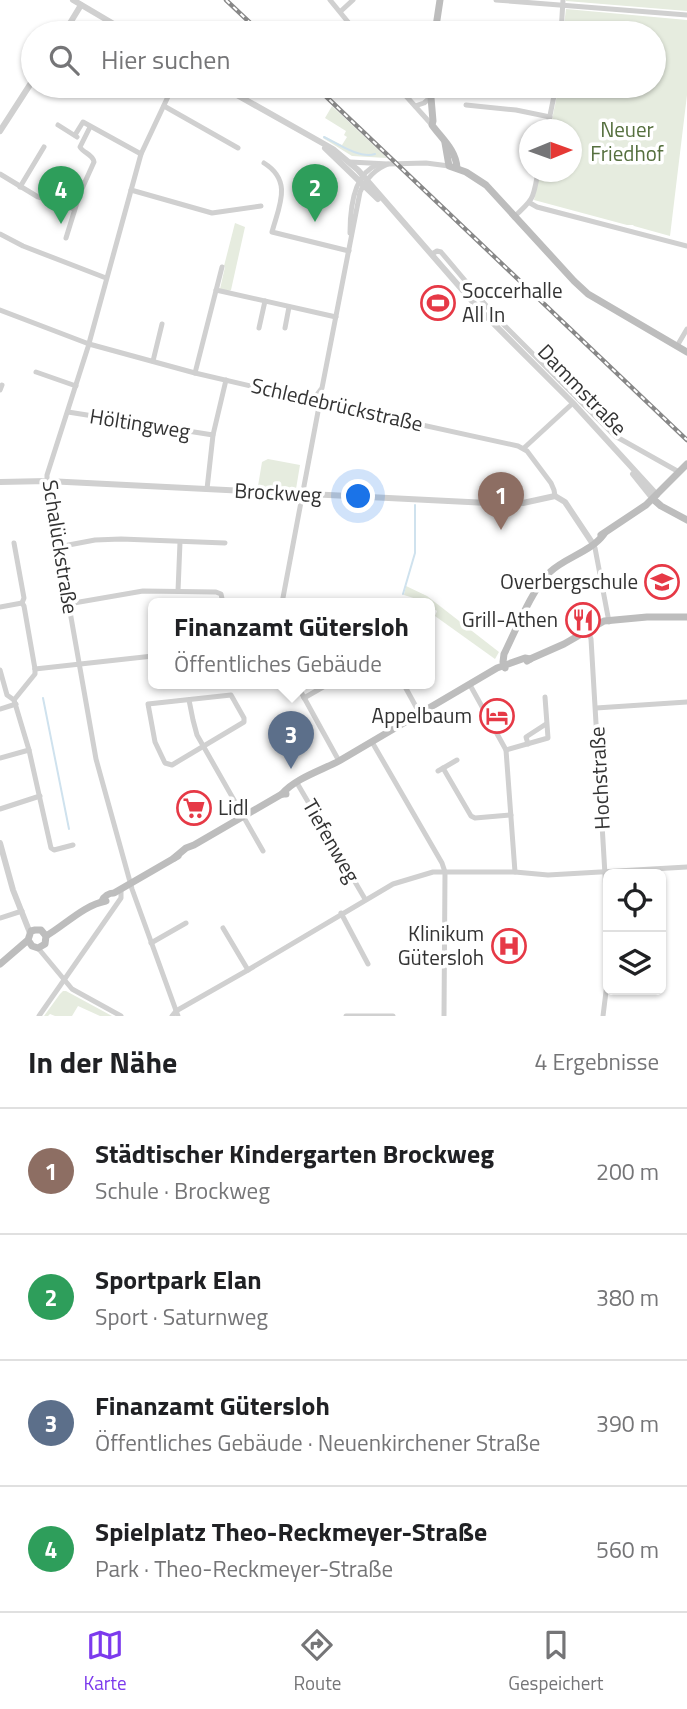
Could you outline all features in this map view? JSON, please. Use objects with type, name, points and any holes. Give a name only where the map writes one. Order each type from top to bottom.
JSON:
[{"type":"main road","points":[[437,21],[440,0]]},
{"type":"main road","points":[[431,98],[432,125],[452,149],[457,168]]},
{"type":"main road","points":[[445,143],[449,166],[480,180],[588,294],[687,352]]},
{"type":"main road","points":[[504,667],[504,654],[539,586],[550,572],[581,553],[655,497],[687,464]]},
{"type":"main road","name":"Dammstraße","points":[[655,497],[687,520]]},
{"type":"main road","points":[[0,964],[131,883],[188,852],[194,845],[288,793],[485,676],[525,658],[530,659],[609,622],[647,617],[687,617]]},
{"type":"street","points":[[73,0],[82,2],[111,21]]},
{"type":"street","points":[[330,0],[348,21]]},
{"type":"street","points":[[341,11],[353,0]]},
{"type":"street","points":[[496,0],[563,2],[687,15]]},
{"type":"street","points":[[71,21],[82,2]]},
{"type":"street","points":[[562,21],[563,2]]},
{"type":"street","points":[[1,126],[21,97]]},
{"type":"street","name":"Schalückstraße","points":[[168,98],[141,154],[89,344],[47,481],[96,759],[131,883],[175,1014]]},
{"type":"street","points":[[242,98],[333,149],[363,180]]},
{"type":"street","points":[[408,98],[432,125]]},
{"type":"street","points":[[415,106],[430,98]]},
{"type":"street","points":[[466,105],[516,110],[550,117],[554,98]]},
{"type":"street","points":[[164,106],[238,148]]},
{"type":"street","points":[[75,135],[83,122],[141,154]]},
{"type":"street","points":[[58,125],[83,140]]},
{"type":"street","points":[[66,238],[74,209],[94,162],[81,149],[80,144],[90,127]]},
{"type":"street","points":[[321,143],[363,180]]},
{"type":"street","points":[[20,187],[44,147]]},
{"type":"street","points":[[347,161],[449,166]]},
{"type":"street","points":[[264,163],[275,171],[282,185],[272,232],[350,249]]},
{"type":"street","points":[[350,249],[350,222],[356,189],[363,180],[385,164]]},
{"type":"street","points":[[0,174],[38,197],[74,209]]},
{"type":"street","points":[[283,598],[318,399],[363,180]]},
{"type":"street","name":"Dammstraße","points":[[363,180],[376,197],[395,214]]},
{"type":"street","name":"Dammstraße","points":[[363,180],[479,309],[573,402],[655,497]]},
{"type":"street","points":[[514,217],[530,203],[536,182]]},
{"type":"street","points":[[131,190],[212,213],[261,206]]},
{"type":"street","points":[[358,204],[367,196],[376,197]]},
{"type":"street","points":[[530,203],[687,246]]},
{"type":"street","points":[[0,234],[23,246],[107,278]]},
{"type":"street","name":"Dammstraße","points":[[432,254],[441,252],[495,316],[615,436]]},
{"type":"street","points":[[195,373],[222,267]]},
{"type":"street","points":[[216,290],[336,317]]},
{"type":"street","points":[[259,328],[265,302]]},
{"type":"street","points":[[285,328],[289,307]]},
{"type":"street","name":"Schledebrückstraße","points":[[0,310],[89,344],[195,373],[524,448]]},
{"type":"street","points":[[153,360],[162,324]]},
{"type":"street","points":[[677,346],[687,329]]},
{"type":"street","points":[[36,372],[76,386]]},
{"type":"street","name":"Höltingweg","points":[[207,489],[213,435],[226,380]]},
{"type":"street","points":[[573,402],[524,448],[551,483],[555,496],[565,502],[595,548],[609,622]]},
{"type":"street","name":"Höltingweg","points":[[68,412],[213,435]]},
{"type":"street","points":[[609,442],[615,436],[679,472]]},
{"type":"street","name":"Brockweg","points":[[0,482],[47,481],[508,504],[555,496]]},
{"type":"street","points":[[58,547],[95,540],[121,539],[225,543]]},
{"type":"street","points":[[178,591],[180,542]]},
{"type":"street","points":[[0,709],[15,702],[35,674],[13,543]]},
{"type":"street","points":[[68,604],[143,591],[216,592],[221,594],[222,598]]},
{"type":"street","points":[[0,607],[22,603]]},
{"type":"street","name":"Hochstraße","points":[[589,630],[606,869]]},
{"type":"street","points":[[35,669],[148,657]]},
{"type":"street","points":[[0,670],[7,695],[15,702],[29,750],[51,848],[54,850],[73,845]]},
{"type":"street","points":[[470,685],[506,750],[515,872]]},
{"type":"street","points":[[299,689],[340,761]]},
{"type":"street","points":[[304,698],[320,689]]},
{"type":"street","points":[[406,689],[420,714]]},
{"type":"street","points":[[231,695],[244,722],[204,746],[172,765],[165,763],[155,742],[148,704],[231,695]]},
{"type":"street","points":[[506,750],[548,738],[545,696]]},
{"type":"street","points":[[189,700],[197,734],[263,851]]},
{"type":"street","points":[[596,708],[687,702]]},
{"type":"street","points":[[528,744],[526,737],[546,724]]},
{"type":"street","points":[[372,742],[445,872],[443,1016]]},
{"type":"street","points":[[0,758],[29,750]]},
{"type":"street","points":[[457,760],[441,770],[471,816],[511,815]]},
{"type":"street","name":"Tiefenweg","points":[[298,785],[365,899]]},
{"type":"street","points":[[0,809],[40,796]]},
{"type":"street","points":[[0,844],[22,911],[51,962],[72,989],[121,1016]]},
{"type":"street","points":[[655,869],[687,867]]},
{"type":"street","points":[[175,1014],[393,884],[433,872],[515,872],[548,875],[603,872]]},
{"type":"street","points":[[38,1016],[121,898],[122,894],[118,891]]},
{"type":"street","points":[[0,918],[22,911]]},
{"type":"street","points":[[341,913],[368,964]]},
{"type":"street","points":[[151,943],[186,923]]},
{"type":"street","points":[[223,928],[248,970]]},
{"type":"street","points":[[603,1016],[606,995]]},
{"type":"street","points":[[346,1016],[393,1016]]},
{"type":"green space","points":[[687,0],[687,11],[566,1]]},
{"type":"green space","name":"Neuer Friedhof","points":[[566,9],[687,20],[687,95],[670,236],[534,200],[538,182],[582,182],[582,119],[552,119],[556,98],[666,98],[666,21],[564,21]]},
{"type":"green space","points":[[332,106],[387,158],[352,156],[323,138],[324,136],[342,145],[347,137],[344,135],[346,131],[325,118]]},
{"type":"green space","points":[[235,223],[245,227],[229,291],[220,289]]},
{"type":"green space","points":[[268,459],[300,465],[296,489],[258,486],[262,462]]},
{"type":"green space","points":[[406,586],[430,598],[413,598],[404,595]]},
{"type":"green space","points":[[435,602],[499,652],[495,659],[435,616]]},
{"type":"green space","points":[[63,991],[112,1016],[100,1016],[78,1006],[72,1016],[44,1016]]},
{"type":"waterway","points":[[324,137],[356,153],[375,154]]},
{"type":"waterway","points":[[403,594],[415,553],[415,505]]},
{"type":"waterway","points":[[43,698],[69,829]]},
{"type":"railway","points":[[226,0],[248,21]]},
{"type":"railway","points":[[328,98],[687,440]]},
{"type":"place","name":"Sportpark Elan","points":[[315,222]]},
{"type":"place","name":"Spielplatz Theo-Reckmeyer-Straße","points":[[61,224]]},
{"type":"place","name":"Soccerhalle All In","points":[[438,303]]},
{"type":"place","name":"Städtischer Kindergarten Brockweg","points":[[501,530]]},
{"type":"place","name":"Overbergschule","points":[[662,582]]},
{"type":"place","name":"Grill-Athen","points":[[583,620]]},
{"type":"place","name":"Appelbaum","points":[[497,716]]},
{"type":"place","name":"Finanzamt Gütersloh","points":[[291,769]]},
{"type":"place","name":"Lidl","points":[[194,808]]},
{"type":"place","name":"Klinikum Gütersloh","points":[[509,946]]}]
